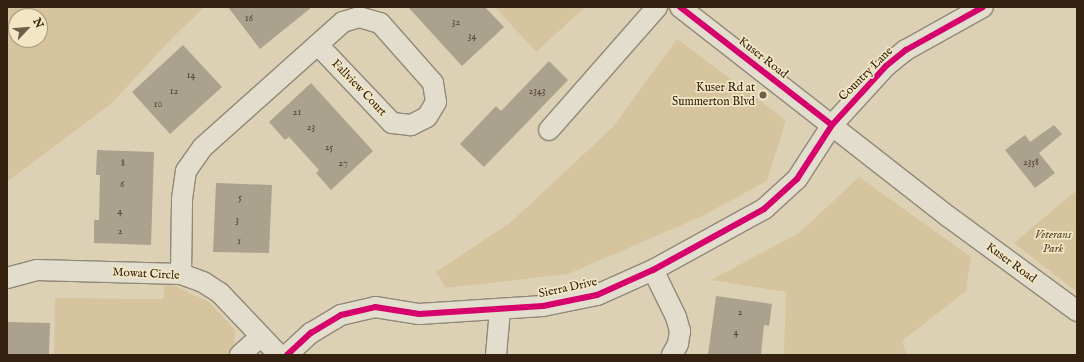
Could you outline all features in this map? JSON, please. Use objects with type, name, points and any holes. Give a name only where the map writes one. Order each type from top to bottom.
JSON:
[{"type":"street","points":[[549,130],[657,7]]},
{"type":"street","name":"Kuser Road","points":[[680,7],[949,217],[1077,311]]},
{"type":"street","name":"Country Lane","points":[[832,125],[886,66],[906,50],[983,7]]},
{"type":"street","name":"Fallview Court","points":[[181,274],[182,199],[186,171],[203,147],[343,22],[360,17],[380,23],[433,83],[436,102],[427,117],[411,125],[392,123],[318,45]]},
{"type":"street","name":"Sierra Drive","points":[[287,355],[311,333],[341,315],[375,308],[419,314],[500,310],[543,306],[597,295],[653,270],[764,209],[797,179],[832,125]]},
{"type":"street","name":"Mowat Circle","points":[[7,278],[37,270],[181,274],[220,293],[279,355]]},
{"type":"street","points":[[653,270],[676,317],[680,331],[678,344],[672,355]]},
{"type":"street","points":[[496,355],[500,310]]},
{"type":"street","points":[[240,355],[261,336]]},
{"type":"green space","points":[[7,7],[205,7],[174,36],[111,104],[7,182]]},
{"type":"green space","points":[[495,7],[585,7],[536,52]]},
{"type":"green space","points":[[677,39],[786,120],[767,181],[700,217],[568,274],[446,288],[436,272],[510,223],[613,127]]},
{"type":"green space","points":[[859,177],[971,257],[966,291],[902,341],[907,355],[784,355],[786,292],[711,280],[799,233]]},
{"type":"green space","name":"Veterans Park","points":[[1077,190],[1077,292],[1014,243]]},
{"type":"green space","points":[[165,285],[175,286],[209,302],[235,330],[234,349],[227,355],[54,355],[55,298],[163,299]]},
{"type":"building","points":[[228,7],[312,7],[260,49]]},
{"type":"building","points":[[408,7],[485,7],[504,27],[462,66]]},
{"type":"building","points":[[183,45],[222,87],[170,134],[132,92]]},
{"type":"building","points":[[549,61],[568,80],[484,167],[460,144],[496,106],[501,111]]},
{"type":"building","points":[[311,83],[373,151],[331,190],[316,173],[319,170],[289,137],[285,140],[269,122]]},
{"type":"building","points":[[1054,125],[1062,134],[1039,153],[1055,173],[1035,188],[1005,150],[1025,135],[1030,142]]},
{"type":"building","points":[[97,150],[154,152],[151,245],[94,243],[94,220],[99,220],[100,175],[96,175]]},
{"type":"building","points":[[216,183],[272,185],[269,253],[213,252]]},
{"type":"building","points":[[716,296],[772,304],[769,326],[764,325],[761,355],[708,355]]},
{"type":"building","points":[[8,322],[50,323],[49,355],[7,355]]},
{"type":"cycle path","points":[[680,7],[832,125]]},
{"type":"cycle path","points":[[287,355],[311,333],[341,315],[375,307],[419,314],[543,306],[597,295],[653,270],[764,209],[797,179],[832,125],[886,66],[906,50],[983,7]]},
{"type":"place","name":"Kuser Rd at Summerton Blvd","points":[[763,95]]}]
